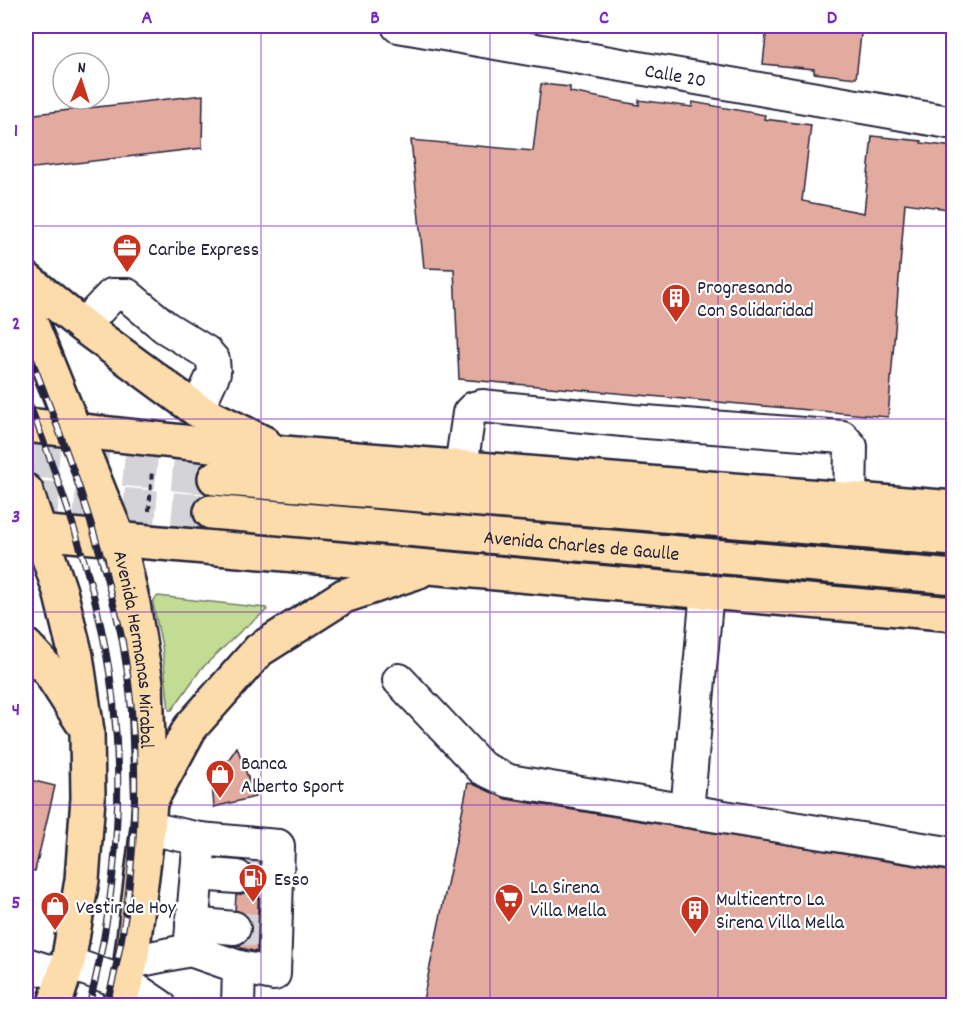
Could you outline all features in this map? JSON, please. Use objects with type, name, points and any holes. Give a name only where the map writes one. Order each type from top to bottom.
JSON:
[{"type":"main road","points":[[26,279],[83,326],[197,410],[284,453]]},
{"type":"main road","name":"Avenida Hermanas Mirabal","points":[[26,311],[73,429],[133,539],[133,604],[146,683],[149,815],[126,983]]},
{"type":"main road","points":[[26,425],[284,453],[954,508]]},
{"type":"main road","name":"Avenida Charles de Gaulle","points":[[215,478],[954,539]]},
{"type":"main road","points":[[26,491],[33,531],[60,591],[76,656],[87,731],[88,798],[82,880],[62,981]]},
{"type":"main road","name":"Avenida Charles de Gaulle","points":[[211,512],[954,577]]},
{"type":"main road","points":[[33,531],[954,614]]},
{"type":"main road","points":[[149,815],[190,728],[258,650],[344,596],[431,567]]},
{"type":"main road","points":[[26,646],[49,671],[87,731]]},
{"type":"street","name":"Calle 20","points":[[398,26],[517,36],[954,123]]},
{"type":"street","points":[[83,326],[112,295],[127,295],[165,327],[206,352],[213,360],[214,374],[197,410]]},
{"type":"street","points":[[461,467],[469,413],[474,408],[482,406],[633,421],[842,436],[851,447],[850,499]]},
{"type":"street","points":[[687,811],[708,591]]},
{"type":"street","points":[[399,681],[482,768],[509,781],[954,854]]},
{"type":"street","points":[[149,815],[200,839],[278,846],[272,931],[274,974],[239,967],[191,937]]},
{"type":"street","points":[[191,937],[200,839]]},
{"type":"street","points":[[197,874],[237,877]]},
{"type":"street","points":[[126,983],[191,937],[234,928]]},
{"type":"street","points":[[26,964],[62,981],[126,983],[160,1005]]},
{"type":"street","points":[[238,1005],[239,967]]},
{"type":"path","points":[[133,539],[155,440]]},
{"type":"green space","points":[[158,596],[266,608],[267,610],[201,669],[172,710],[169,710],[162,646],[153,604]]},
{"type":"building","points":[[767,26],[862,26],[856,78],[814,73],[814,69],[763,64]]},
{"type":"building","name":"Progresando Con Solidaridad","points":[[541,84],[570,87],[570,92],[639,105],[639,100],[692,107],[693,102],[765,115],[764,119],[811,125],[802,201],[864,213],[872,136],[954,147],[954,210],[905,203],[888,417],[459,379],[454,269],[424,268],[411,140],[533,151]]},
{"type":"building","points":[[203,95],[202,148],[26,169],[26,115],[61,111],[111,111],[111,105]]},
{"type":"building","points":[[237,747],[255,797],[214,807],[212,784]]},
{"type":"building","points":[[26,779],[55,786],[35,871],[26,870]]},
{"type":"building","name":"Multicentro La Sirena Villa Mella","points":[[468,783],[506,799],[954,872],[954,1005],[422,1005]]},
{"type":"building","points":[[253,870],[259,870],[257,952],[233,946],[241,945],[248,939],[252,930],[251,921],[245,914],[235,910],[236,895],[245,893],[252,887],[255,879]]},
{"type":"tunnel","points":[[26,460],[215,478]]},
{"type":"tunnel","points":[[26,496],[211,512]]},
{"type":"tunnel","points":[[237,877],[272,879]]},
{"type":"tunnel","points":[[234,928],[269,931]]},
{"type":"railway","points":[[26,345],[61,437],[103,563],[120,628],[129,683],[135,776],[131,871],[117,963],[106,1006]]},
{"type":"railway","points":[[26,395],[60,486],[89,578],[104,641],[116,732],[118,778],[113,870],[107,916],[89,1006]]},
{"type":"place","name":"Caribe Express","points":[[127,274]]},
{"type":"place","name":"Progresando Con Solidaridad","points":[[676,324]]},
{"type":"place","name":"Banca Alberto Sport","points":[[220,800]]},
{"type":"place","name":"Esso","points":[[253,904]]},
{"type":"place","name":"La Sirena Villa Mella","points":[[509,924]]},
{"type":"place","name":"Vestir de Hoy","points":[[55,932]]},
{"type":"place","name":"Multicentro La Sirena Villa Mella","points":[[695,936]]}]
